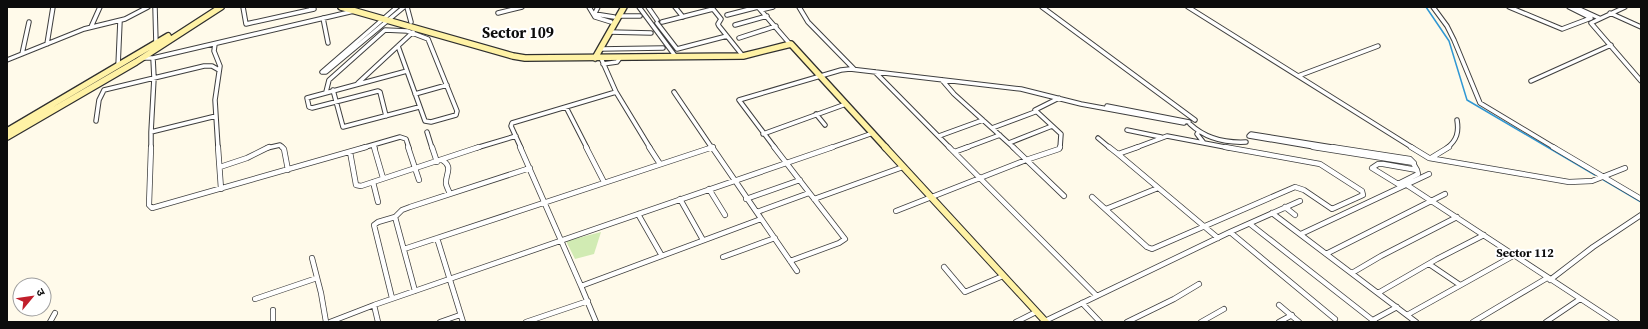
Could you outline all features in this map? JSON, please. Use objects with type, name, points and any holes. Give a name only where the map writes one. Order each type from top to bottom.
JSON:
[{"type":"street","points":[[47,44],[53,7]]},
{"type":"street","points":[[91,27],[100,7]]},
{"type":"street","points":[[7,60],[91,27],[120,21],[135,15],[148,7]]},
{"type":"street","points":[[155,7],[156,44]]},
{"type":"street","points":[[7,131],[156,44],[214,7]]},
{"type":"street","points":[[7,137],[143,58],[221,7]]},
{"type":"street","points":[[242,7],[246,24],[314,9],[310,7]]},
{"type":"street","points":[[341,7],[520,58],[593,58],[602,61],[620,58],[751,56],[790,44]]},
{"type":"street","points":[[397,7],[386,19],[326,72],[322,72],[386,19],[404,7]]},
{"type":"street","points":[[407,7],[412,22]]},
{"type":"street","points":[[498,13],[522,7]]},
{"type":"street","points":[[589,7],[594,15],[601,20],[640,16]]},
{"type":"street","points":[[594,15],[598,7]]},
{"type":"street","points":[[593,58],[620,7]]},
{"type":"street","points":[[593,58],[610,32],[615,18],[624,7]]},
{"type":"street","points":[[639,7],[677,58]]},
{"type":"street","points":[[648,7],[677,49],[727,36]]},
{"type":"street","points":[[676,7],[683,17]]},
{"type":"street","points":[[727,15],[758,7],[762,10],[790,44],[1045,321],[1300,200]]},
{"type":"street","points":[[762,10],[773,7]]},
{"type":"street","points":[[799,7],[808,22],[854,69]]},
{"type":"street","points":[[1042,7],[1195,120]]},
{"type":"street","points":[[1188,7],[1431,158],[1563,181],[1586,182],[1604,177],[1625,168]]},
{"type":"street","points":[[1433,7],[1447,26],[1454,40],[1479,102],[1641,199]]},
{"type":"street","points":[[1509,7],[1562,29],[1591,18],[1569,7]]},
{"type":"street","points":[[1576,7],[1599,18]]},
{"type":"street","points":[[1591,21],[1625,7]]},
{"type":"street","points":[[659,22],[713,9],[721,19],[718,23],[719,26],[743,56]]},
{"type":"street","points":[[143,58],[153,58],[354,11]]},
{"type":"street","points":[[1610,13],[1641,27]]},
{"type":"street","points":[[594,15],[615,18]]},
{"type":"street","points":[[735,25],[767,16]]},
{"type":"street","points":[[323,18],[328,43]]},
{"type":"street","points":[[1587,19],[1591,21],[1591,24],[1641,81]]},
{"type":"street","points":[[118,66],[120,21]]},
{"type":"street","points":[[22,54],[29,22]]},
{"type":"street","points":[[739,38],[776,26]]},
{"type":"street","points":[[326,92],[329,80],[385,30],[390,28],[424,36],[428,39],[458,111],[456,115],[427,122],[425,121],[398,46]]},
{"type":"street","points":[[357,83],[417,28]]},
{"type":"street","points":[[610,32],[651,33]]},
{"type":"street","points":[[215,44],[214,49],[219,63],[215,100],[221,189]]},
{"type":"street","points":[[1531,82],[1611,45]]},
{"type":"street","points":[[1298,76],[1378,46]]},
{"type":"street","points":[[600,49],[663,48]]},
{"type":"street","points":[[153,58],[154,78],[151,132],[150,207],[156,208],[403,137],[406,139],[419,180]]},
{"type":"street","points":[[602,61],[616,92],[660,164]]},
{"type":"street","points":[[96,121],[98,103],[102,91],[109,88],[204,66],[212,66],[219,70]]},
{"type":"street","points":[[790,261],[839,243],[845,239],[763,134],[739,100],[841,70],[854,69],[1021,89],[1059,97],[1081,104],[1190,123],[1199,131],[1221,141],[1246,142]]},
{"type":"street","points":[[386,116],[380,92],[378,90],[312,108],[309,107],[308,97],[407,71]]},
{"type":"street","points":[[876,72],[1097,296]]},
{"type":"street","points":[[942,80],[952,92],[1009,143],[1064,196]]},
{"type":"street","points":[[415,94],[447,85]]},
{"type":"street","points":[[333,90],[343,127],[419,107]]},
{"type":"street","points":[[596,322],[511,126],[514,122],[616,92]]},
{"type":"street","points":[[674,92],[714,147],[746,199],[797,271]]},
{"type":"street","points":[[992,128],[1035,112],[1035,109],[1059,97]]},
{"type":"street","points":[[763,134],[846,104]]},
{"type":"street","points":[[566,107],[604,182]]},
{"type":"street","points":[[896,211],[981,179],[1026,160],[1054,152],[1060,148],[1061,134],[1035,112]]},
{"type":"street","points":[[816,114],[825,125]]},
{"type":"street","points":[[151,132],[216,116]]},
{"type":"street","points":[[1169,119],[1184,123]]},
{"type":"street","points":[[939,136],[983,120]]},
{"type":"street","points":[[1431,158],[1455,142],[1458,132],[1457,120]]},
{"type":"street","points":[[1009,143],[1052,126]]},
{"type":"street","points":[[1126,130],[1161,137]]},
{"type":"street","points":[[1199,131],[1197,134],[1204,143]]},
{"type":"street","points":[[427,132],[437,162]]},
{"type":"street","points":[[330,322],[392,298],[873,133]]},
{"type":"street","points":[[954,152],[1000,135]]},
{"type":"street","points":[[350,152],[356,184],[361,186],[437,162],[458,153],[516,136]]},
{"type":"street","points":[[1092,197],[1147,247],[1152,249],[1296,187],[1302,189],[1326,207],[1332,209],[1364,194],[1357,187],[1320,164],[1167,136],[1118,154]]},
{"type":"street","points":[[1242,150],[1249,136],[1282,139],[1413,163],[1417,170],[1418,173],[1417,175],[1397,184],[1372,168],[1378,164],[1383,164],[1417,170]]},
{"type":"street","points":[[1098,138],[1218,238]]},
{"type":"street","points":[[220,167],[247,158],[271,146],[280,145],[284,149],[288,170]]},
{"type":"street","points":[[374,145],[383,178]]},
{"type":"street","points":[[404,249],[714,147]]},
{"type":"street","points":[[442,160],[447,163],[449,167],[446,185],[450,194]]},
{"type":"street","points":[[814,199],[904,167]]},
{"type":"street","points":[[392,298],[374,225],[378,222],[395,217],[402,210],[530,168]]},
{"type":"street","points":[[1301,234],[1429,174]]},
{"type":"street","points":[[746,199],[800,180]]},
{"type":"street","points":[[373,182],[378,202]]},
{"type":"street","points":[[1407,185],[1457,217],[1513,256],[1616,322]]},
{"type":"street","points":[[1106,209],[1158,188]]},
{"type":"street","points":[[709,189],[726,215]]},
{"type":"street","points":[[756,212],[809,193]]},
{"type":"street","points":[[1326,254],[1445,194]]},
{"type":"street","points":[[680,199],[704,240]]},
{"type":"street","points":[[1285,207],[1295,215]]},
{"type":"street","points":[[1272,212],[1416,322]]},
{"type":"street","points":[[638,214],[662,256]]},
{"type":"street","points":[[1473,322],[1549,279],[1641,215]]},
{"type":"street","points":[[395,217],[414,291]]},
{"type":"street","points":[[1352,273],[1381,256],[1457,217]]},
{"type":"street","points":[[581,286],[761,219]]},
{"type":"street","points":[[1250,224],[1374,321],[1396,307]]},
{"type":"street","points":[[1230,232],[1335,319]]},
{"type":"street","points":[[1378,293],[1429,264],[1484,236]]},
{"type":"street","points":[[437,238],[462,322]]},
{"type":"street","points":[[723,257],[775,238]]},
{"type":"street","points":[[1407,315],[1513,256]]},
{"type":"street","points":[[312,258],[326,322]]},
{"type":"street","points":[[1429,264],[1460,285]]},
{"type":"street","points":[[944,267],[965,292],[1003,276]]},
{"type":"street","points":[[255,299],[317,278]]},
{"type":"street","points":[[1127,322],[1174,299],[1199,284]]},
{"type":"street","points":[[1546,322],[1580,299]]},
{"type":"street","points":[[526,322],[588,301]]},
{"type":"street","points":[[1082,303],[1100,322]]},
{"type":"street","points":[[374,305],[378,322]]},
{"type":"street","points":[[1279,305],[1300,322]]},
{"type":"street","points":[[1201,322],[1224,309]]},
{"type":"street","points":[[273,310],[273,322]]},
{"type":"street","points":[[1016,322],[1036,312]]},
{"type":"street","points":[[50,322],[55,313]]},
{"type":"street","points":[[440,322],[460,315]]},
{"type":"street","points":[[1279,322],[1292,315]]},
{"type":"green space","points":[[601,232],[594,254],[575,259],[566,241]]},
{"type":"waterway","points":[[1426,7],[1449,41],[1467,100],[1595,175]]},
{"type":"waterway","points":[[1602,179],[1641,202]]},
{"type":"district","name":"Sector 109","points":[[518,32]]},
{"type":"district","name":"Sector 112","points":[[1525,253]]}]
